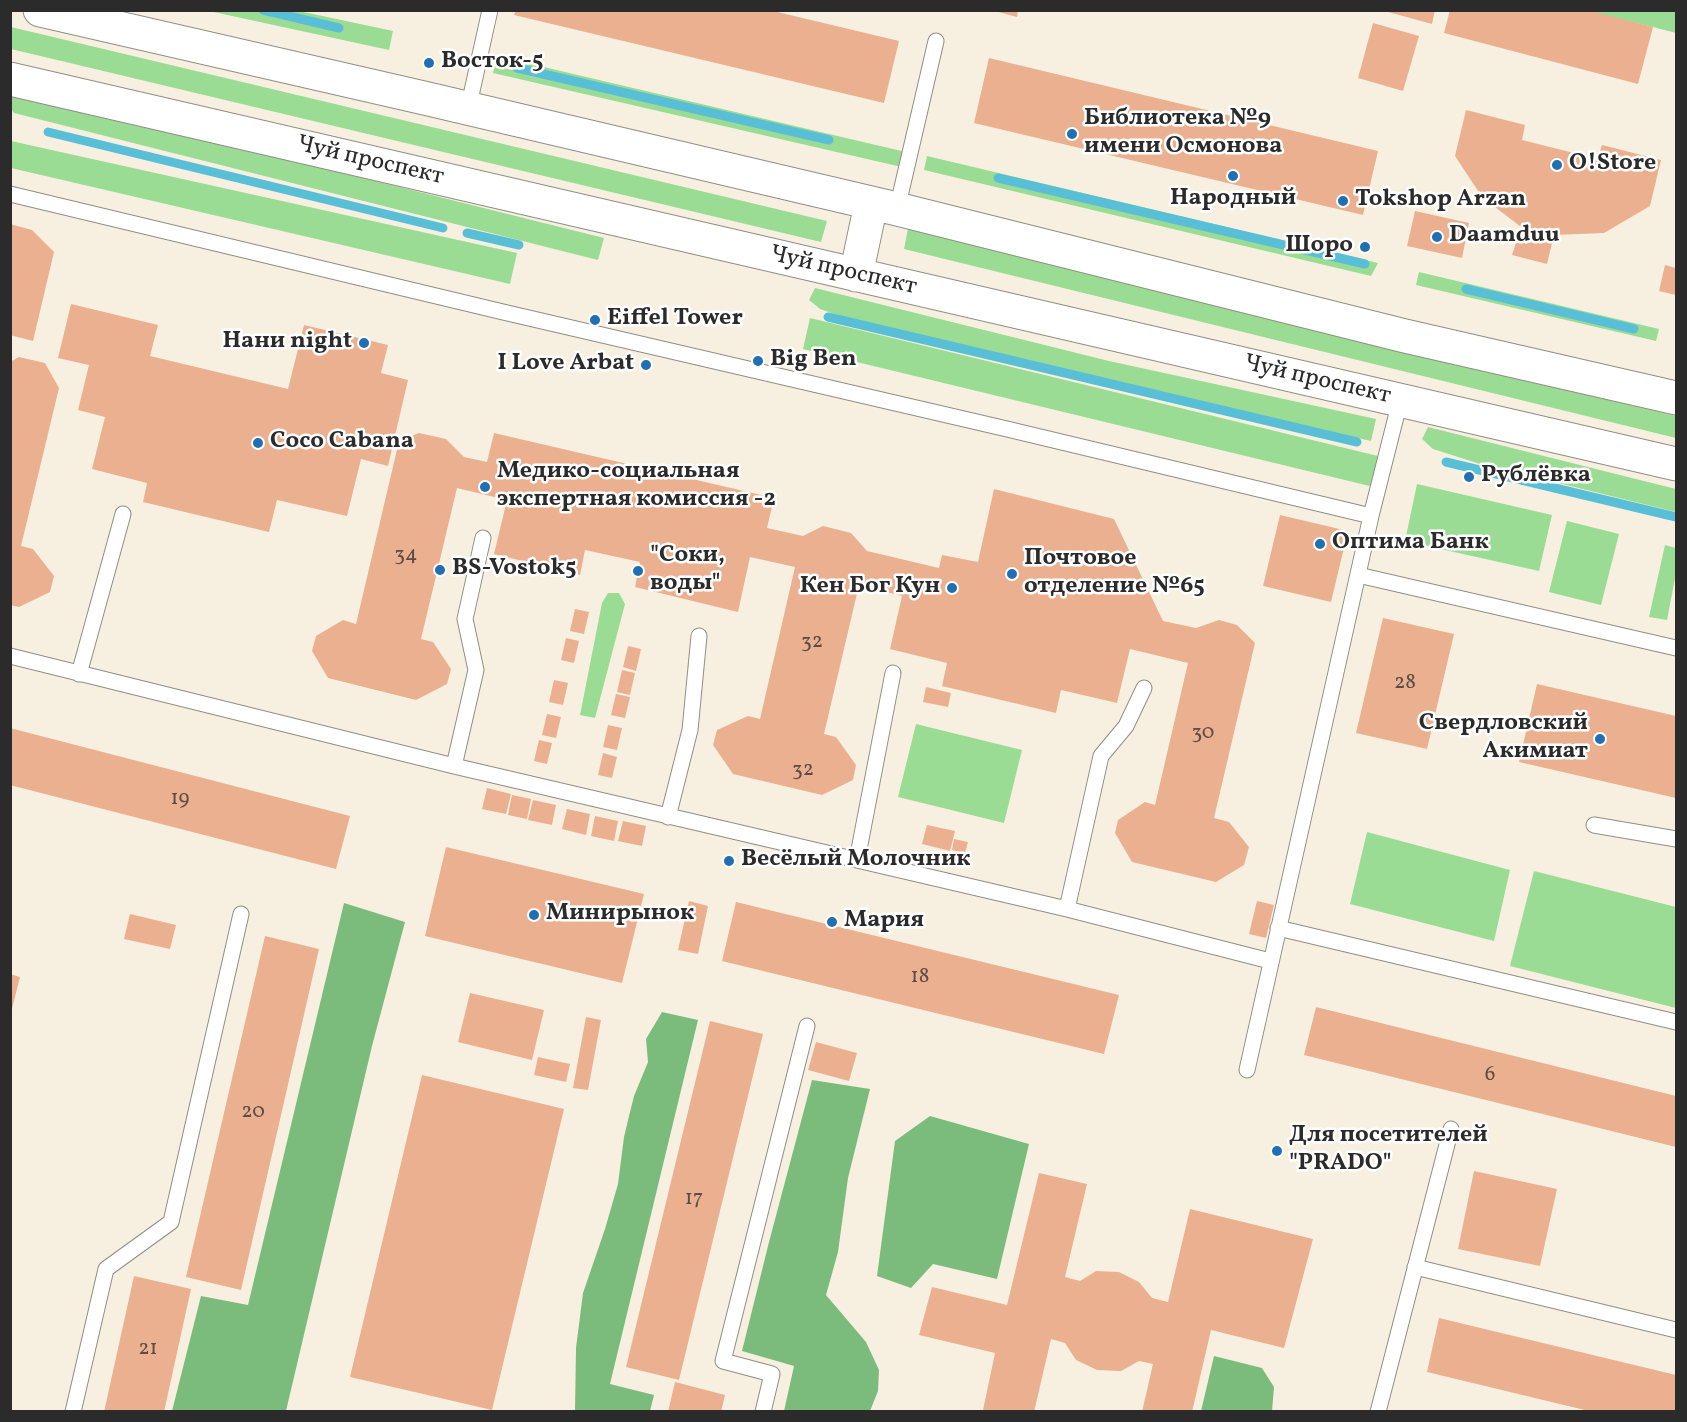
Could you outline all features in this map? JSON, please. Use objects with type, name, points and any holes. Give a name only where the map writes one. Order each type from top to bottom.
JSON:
[{"type":"main road","points":[[40,10],[884,206],[1405,336],[1677,398]]},
{"type":"main road","name":"Чуй проспект","points":[[10,79],[1677,464]]},
{"type":"main road","points":[[856,274],[884,206]]},
{"type":"lane","points":[[468,109],[490,10]]},
{"type":"lane","points":[[884,206],[936,41]]},
{"type":"lane","points":[[10,194],[1371,516]]},
{"type":"lane","points":[[1247,1070],[1371,516],[1400,401]]},
{"type":"lane","points":[[79,674],[123,514]]},
{"type":"lane","points":[[454,766],[476,670],[465,619],[483,538]]},
{"type":"lane","points":[[1358,575],[1677,648]]},
{"type":"lane","points":[[668,817],[690,730],[699,636]]},
{"type":"lane","points":[[10,656],[454,766],[1066,909],[1270,961]]},
{"type":"lane","points":[[857,860],[893,673]]},
{"type":"lane","points":[[1066,909],[1101,756],[1126,726],[1144,688]]},
{"type":"lane","points":[[1594,825],[1677,839]]},
{"type":"lane","points":[[73,1412],[106,1269],[171,1222],[241,914]]},
{"type":"lane","points":[[1278,928],[1677,1022]]},
{"type":"lane","points":[[763,1412],[772,1374],[723,1362],[807,1026]]},
{"type":"lane","points":[[1378,1412],[1451,1129]]},
{"type":"lane","points":[[1415,1267],[1677,1330]]},
{"type":"green space","points":[[209,11],[299,11],[393,31],[389,50]]},
{"type":"green space","points":[[1588,11],[1676,11],[1676,33],[1653,27]]},
{"type":"green space","points":[[11,27],[827,221],[821,242],[11,49]]},
{"type":"green space","points":[[497,56],[910,153],[906,168],[493,73]]},
{"type":"green space","points":[[10,90],[604,238],[598,260],[14,113],[11,109]]},
{"type":"green space","points":[[11,141],[517,253],[510,284],[11,168]]},
{"type":"green space","points":[[927,156],[1378,263],[1371,276],[924,170]]},
{"type":"green space","points":[[908,229],[1676,416],[1676,438],[904,249]]},
{"type":"green space","points":[[1419,272],[1659,329],[1656,341],[1416,285]]},
{"type":"green space","points":[[815,288],[1109,361],[1376,419],[1371,441],[864,324],[820,309],[809,300]]},
{"type":"green space","points":[[810,318],[1378,456],[1378,488],[803,349]]},
{"type":"green space","points":[[1428,427],[1676,489],[1676,512],[1477,463],[1433,449],[1422,439]]},
{"type":"green space","points":[[1417,484],[1552,515],[1539,571],[1405,541]]},
{"type":"green space","points":[[1567,521],[1619,534],[1601,605],[1549,592]]},
{"type":"green space","points":[[1665,545],[1676,548],[1676,573],[1667,620],[1649,617]]},
{"type":"green space","points":[[608,593],[619,593],[625,604],[595,718],[580,715],[602,603]]},
{"type":"green space","points":[[916,724],[1022,750],[1004,823],[898,797]]},
{"type":"green space","points":[[1367,832],[1510,870],[1494,941],[1350,904]]},
{"type":"green space","points":[[1534,871],[1676,907],[1676,1008],[1510,966]]},
{"type":"green space","points":[[344,903],[405,922],[372,1046],[286,1411],[172,1411],[201,1296],[248,1305]]},
{"type":"green space","points":[[662,1012],[698,1020],[610,1384],[654,1395],[650,1411],[575,1411],[576,1348],[583,1293],[618,1184],[629,1116],[634,1096],[648,1062],[646,1039]]},
{"type":"green space","points":[[812,1080],[870,1089],[848,1178],[838,1252],[826,1295],[866,1342],[879,1370],[878,1391],[870,1411],[784,1411],[794,1366],[742,1351]]},
{"type":"green space","points":[[930,1116],[1029,1144],[997,1279],[933,1264],[911,1288],[877,1276],[895,1141]]},
{"type":"green space","points":[[1214,1356],[1262,1368],[1274,1387],[1272,1411],[1201,1411]]},
{"type":"building","points":[[516,10],[769,10],[899,41],[884,103],[514,15]]},
{"type":"building","points":[[991,10],[1018,10],[1017,17]]},
{"type":"building","points":[[1381,10],[1435,10],[1432,24]]},
{"type":"building","points":[[1450,10],[1588,10],[1653,27],[1638,84],[1444,33]]},
{"type":"building","points":[[1373,23],[1419,36],[1403,91],[1358,78]]},
{"type":"building","points":[[989,58],[1378,151],[1363,215],[974,123]]},
{"type":"building","points":[[1466,110],[1525,125],[1522,140],[1598,159],[1602,145],[1661,160],[1650,206],[1604,233],[1554,235],[1547,264],[1512,255],[1521,227],[1482,197],[1455,156]]},
{"type":"building","points":[[1415,211],[1469,223],[1462,258],[1407,246]]},
{"type":"building","points":[[10,224],[32,230],[54,252],[33,341],[10,335]]},
{"type":"building","points":[[1665,265],[1676,268],[1676,295],[1659,291]]},
{"type":"building","points":[[71,304],[158,325],[150,356],[288,389],[304,325],[388,345],[381,373],[408,380],[388,466],[361,459],[347,516],[277,500],[269,532],[143,502],[147,483],[92,469],[105,417],[78,410],[89,365],[58,358]]},
{"type":"building","points":[[19,357],[45,363],[59,388],[21,546],[33,549],[54,576],[50,592],[19,607],[10,605],[10,362]]},
{"type":"building","points":[[419,433],[446,439],[464,457],[487,462],[494,433],[774,498],[767,528],[803,536],[823,526],[851,533],[867,551],[939,568],[942,555],[978,562],[994,489],[1114,519],[1163,621],[1196,628],[1219,620],[1237,625],[1255,643],[1214,818],[1229,822],[1249,847],[1244,865],[1216,882],[1132,862],[1115,833],[1118,820],[1145,802],[1155,805],[1188,663],[1130,649],[1117,703],[1061,690],[1056,713],[942,686],[947,663],[890,649],[902,596],[859,585],[824,734],[836,737],[856,765],[853,780],[822,795],[733,774],[713,745],[717,730],[748,716],[760,719],[795,567],[750,557],[738,612],[635,587],[640,562],[585,550],[580,575],[494,554],[507,500],[457,488],[421,639],[433,642],[451,669],[447,684],[416,700],[328,678],[312,651],[316,636],[343,620],[356,624],[399,441]]},
{"type":"building","points":[[1280,515],[1348,531],[1331,602],[1263,586]]},
{"type":"building","points":[[575,609],[589,612],[584,634],[570,631]]},
{"type":"building","points":[[1383,618],[1454,634],[1427,749],[1356,733]]},
{"type":"building","points":[[566,638],[579,641],[574,663],[561,660]]},
{"type":"building","points":[[628,646],[641,649],[636,671],[623,667]]},
{"type":"building","points":[[622,670],[635,673],[630,695],[617,692]]},
{"type":"building","points":[[554,680],[568,683],[563,705],[549,702]]},
{"type":"building","name":"Свердловский Акимиат","points":[[1537,684],[1676,716],[1676,798],[1519,762]]},
{"type":"building","points":[[926,687],[951,693],[948,707],[923,702]]},
{"type":"building","points":[[616,694],[630,697],[625,718],[611,715]]},
{"type":"building","points":[[547,714],[561,717],[556,738],[542,735]]},
{"type":"building","points":[[608,725],[622,728],[617,750],[603,747]]},
{"type":"building","points":[[10,728],[350,816],[336,869],[10,785]]},
{"type":"building","points":[[539,740],[552,743],[547,764],[534,761]]},
{"type":"building","points":[[603,753],[617,757],[612,778],[598,775]]},
{"type":"building","points":[[487,788],[511,794],[506,814],[482,809]]},
{"type":"building","points":[[512,795],[531,799],[527,819],[508,815]]},
{"type":"building","points":[[533,800],[556,805],[552,825],[528,820]]},
{"type":"building","points":[[567,809],[590,814],[586,835],[562,829]]},
{"type":"building","points":[[595,816],[618,821],[614,841],[591,836]]},
{"type":"building","points":[[623,821],[646,826],[642,846],[618,841]]},
{"type":"building","points":[[927,825],[955,831],[950,851],[922,844]]},
{"type":"building","points":[[954,839],[968,842],[965,853],[952,850]]},
{"type":"building","name":"Минирынок","points":[[446,847],[644,894],[622,983],[425,936]]},
{"type":"building","points":[[689,901],[708,906],[698,954],[678,950]]},
{"type":"building","points":[[1257,901],[1274,905],[1266,938],[1249,934]]},
{"type":"building","points":[[736,902],[1119,995],[1104,1054],[722,961]]},
{"type":"building","points":[[130,914],[176,925],[170,949],[124,939]]},
{"type":"building","points":[[265,936],[319,949],[241,1290],[186,1277]]},
{"type":"building","points":[[10,974],[20,977],[11,1013],[10,1012]]},
{"type":"building","points":[[470,993],[544,1010],[532,1060],[458,1042]]},
{"type":"building","points":[[1316,1007],[1676,1096],[1676,1147],[1304,1055]]},
{"type":"building","points":[[586,1017],[601,1020],[588,1090],[573,1088]]},
{"type":"building","points":[[710,1021],[763,1034],[679,1380],[626,1367]]},
{"type":"building","points":[[816,1042],[857,1053],[849,1081],[808,1070]]},
{"type":"building","points":[[538,1057],[570,1064],[566,1082],[534,1075]]},
{"type":"building","points":[[422,1075],[564,1109],[492,1410],[350,1377]]},
{"type":"building","points":[[1474,1171],[1557,1189],[1540,1266],[1458,1249]]},
{"type":"building","points":[[1039,1173],[1087,1184],[1065,1277],[1080,1281],[1096,1271],[1119,1272],[1139,1282],[1152,1298],[1168,1302],[1190,1209],[1313,1239],[1284,1348],[1211,1330],[1192,1412],[1142,1412],[1153,1364],[1139,1361],[1121,1371],[1097,1370],[1076,1360],[1065,1343],[1051,1339],[1034,1412],[983,1410],[995,1353],[919,1335],[932,1287],[1007,1305]]},
{"type":"building","points":[[134,1276],[191,1289],[164,1412],[104,1412]]},
{"type":"building","points":[[1439,1318],[1676,1375],[1676,1412],[1593,1412],[1427,1372]]},
{"type":"building","points":[[675,1382],[725,1395],[721,1412],[668,1412]]},
{"type":"waterway","points":[[263,10],[339,28]]},
{"type":"waterway","points":[[517,68],[829,140]]},
{"type":"waterway","points":[[48,132],[443,228]]},
{"type":"waterway","points":[[998,178],[1365,264]]},
{"type":"waterway","points":[[467,233],[519,245]]},
{"type":"waterway","points":[[1466,289],[1634,329]]},
{"type":"waterway","points":[[828,317],[1357,442]]},
{"type":"waterway","points":[[1446,462],[1676,517]]},
{"type":"place","name":"Восток-5","points":[[429,63]]},
{"type":"place","name":"Библиотека №9 имени Осмонова","points":[[1072,134]]},
{"type":"place","name":"O!Store","points":[[1557,165]]},
{"type":"place","name":"Народный","points":[[1233,176]]},
{"type":"place","name":"Tokshop Arzan","points":[[1343,201]]},
{"type":"place","name":"Daamduu","points":[[1437,237]]},
{"type":"place","name":"Шоро","points":[[1365,247]]},
{"type":"place","name":"Eiffel Tower","points":[[595,320]]},
{"type":"place","name":"Нани night","points":[[364,343]]},
{"type":"place","name":"Big Ben","points":[[758,361]]},
{"type":"place","name":"I Love Arbat","points":[[646,365]]},
{"type":"place","name":"Coco Cabana","points":[[258,443]]},
{"type":"place","name":"Рублёвка","points":[[1469,477]]},
{"type":"place","name":"Медико-социальная экспертная комиссия -2","points":[[485,487]]},
{"type":"place","name":"Оптима Банк","points":[[1320,544]]},
{"type":"place","name":"BS-Vostok5","points":[[440,570]]},
{"type":"place","name":"\"Соки, воды\"","points":[[638,571]]},
{"type":"place","name":"Почтовое отделение №65","points":[[1012,574]]},
{"type":"place","name":"Кен Бог Кун","points":[[952,588]]},
{"type":"place","name":"Свердловский Акимиат","points":[[1600,739]]},
{"type":"place","name":"Весёлый Молочник","points":[[729,861]]},
{"type":"place","name":"Минирынок","points":[[534,915]]},
{"type":"place","name":"Мария","points":[[832,922]]},
{"type":"place","name":"Для посетителей \"PRADO\"","points":[[1277,1151]]}]
